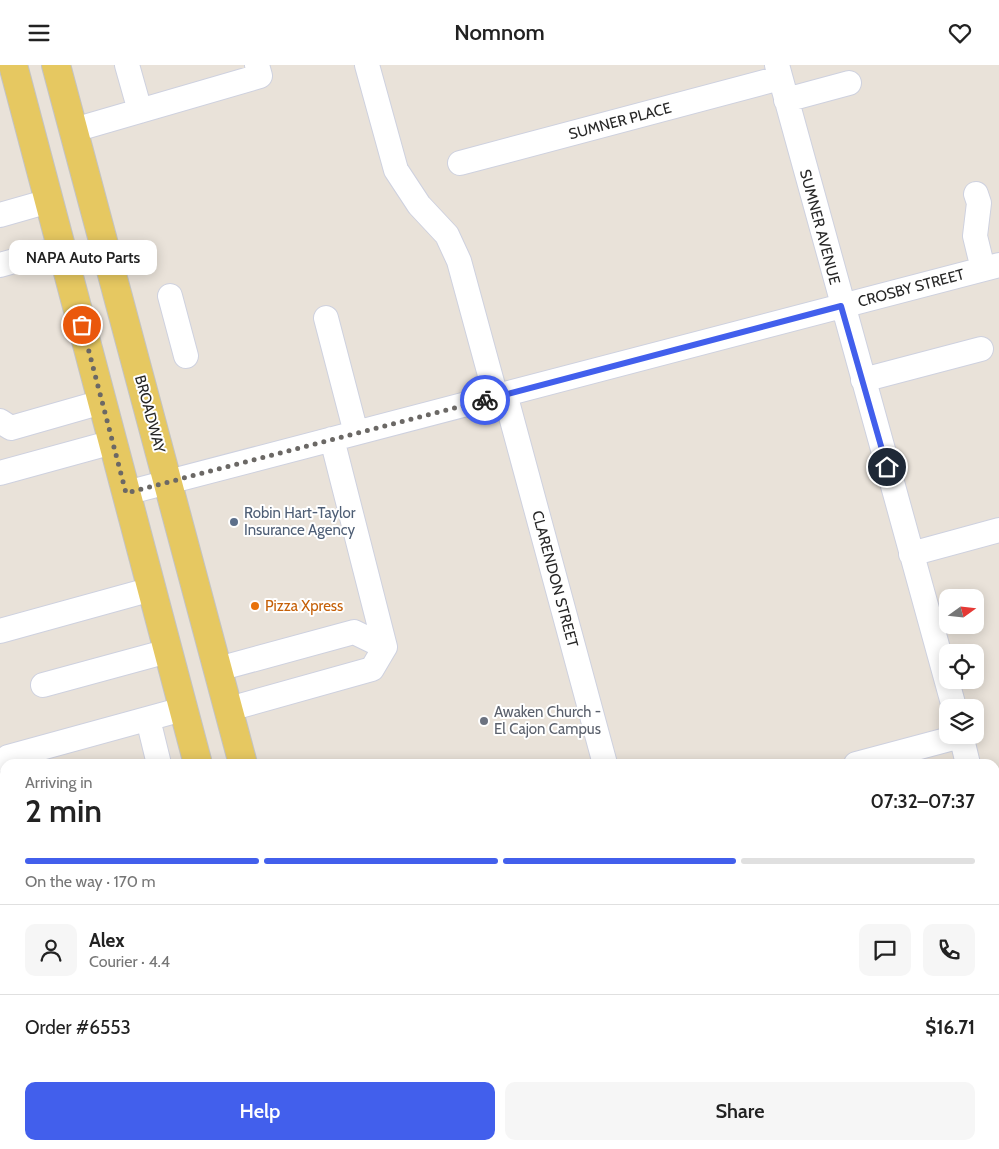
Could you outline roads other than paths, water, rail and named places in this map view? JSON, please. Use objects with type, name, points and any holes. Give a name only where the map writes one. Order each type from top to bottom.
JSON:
[{"type":"main road","name":"BROADWAY","points":[[56,65],[242,759]]},
{"type":"main road","points":[[10,75],[49,201],[197,759]]},
{"type":"street","points":[[127,65],[140,111]]},
{"type":"street","points":[[74,130],[260,77],[257,65]]},
{"type":"street","name":"CLARENDON STREET","points":[[367,65],[396,170],[419,205],[447,235],[459,261],[501,395],[604,759]]},
{"type":"street","name":"SUMNER PLACE","points":[[460,163],[781,81],[849,83]]},
{"type":"street","name":"SUMNER AVENUE","points":[[781,81],[841,306],[952,699]]},
{"type":"street","points":[[976,194],[979,203],[975,236],[991,267]]},
{"type":"street","points":[[0,215],[49,201]]},
{"type":"street","points":[[0,265],[61,248]]},
{"type":"street","name":"CROSBY STREET","points":[[126,493],[991,267]]},
{"type":"street","points":[[170,296],[186,356]]},
{"type":"street","points":[[326,318],[356,433]]},
{"type":"street","points":[[863,380],[981,349]]},
{"type":"street","points":[[0,421],[11,428],[102,402]]},
{"type":"street","points":[[228,709],[372,669],[385,647],[332,439]]},
{"type":"street","points":[[0,473],[112,442]]},
{"type":"street","points":[[911,554],[999,531]]},
{"type":"street","points":[[0,631],[152,589]]},
{"type":"street","points":[[218,669],[354,632],[385,647]]},
{"type":"street","points":[[43,685],[168,651]]},
{"type":"street","points":[[9,759],[8,757],[55,754],[148,719],[183,709]]},
{"type":"street","points":[[148,719],[158,759]]},
{"type":"street","points":[[874,759],[939,741]]},
{"type":"street","points":[[963,744],[967,759]]},
{"type":"place","name":"NAPA Auto Parts","points":[[82,325]]},
{"type":"place","name":"Robin Hart-Taylor Insurance Agency","points":[[234,522]]},
{"type":"place","name":"Pizza Xpress","points":[[255,606]]},
{"type":"place","name":"Awaken Church - El Cajon Campus","points":[[484,721]]}]
